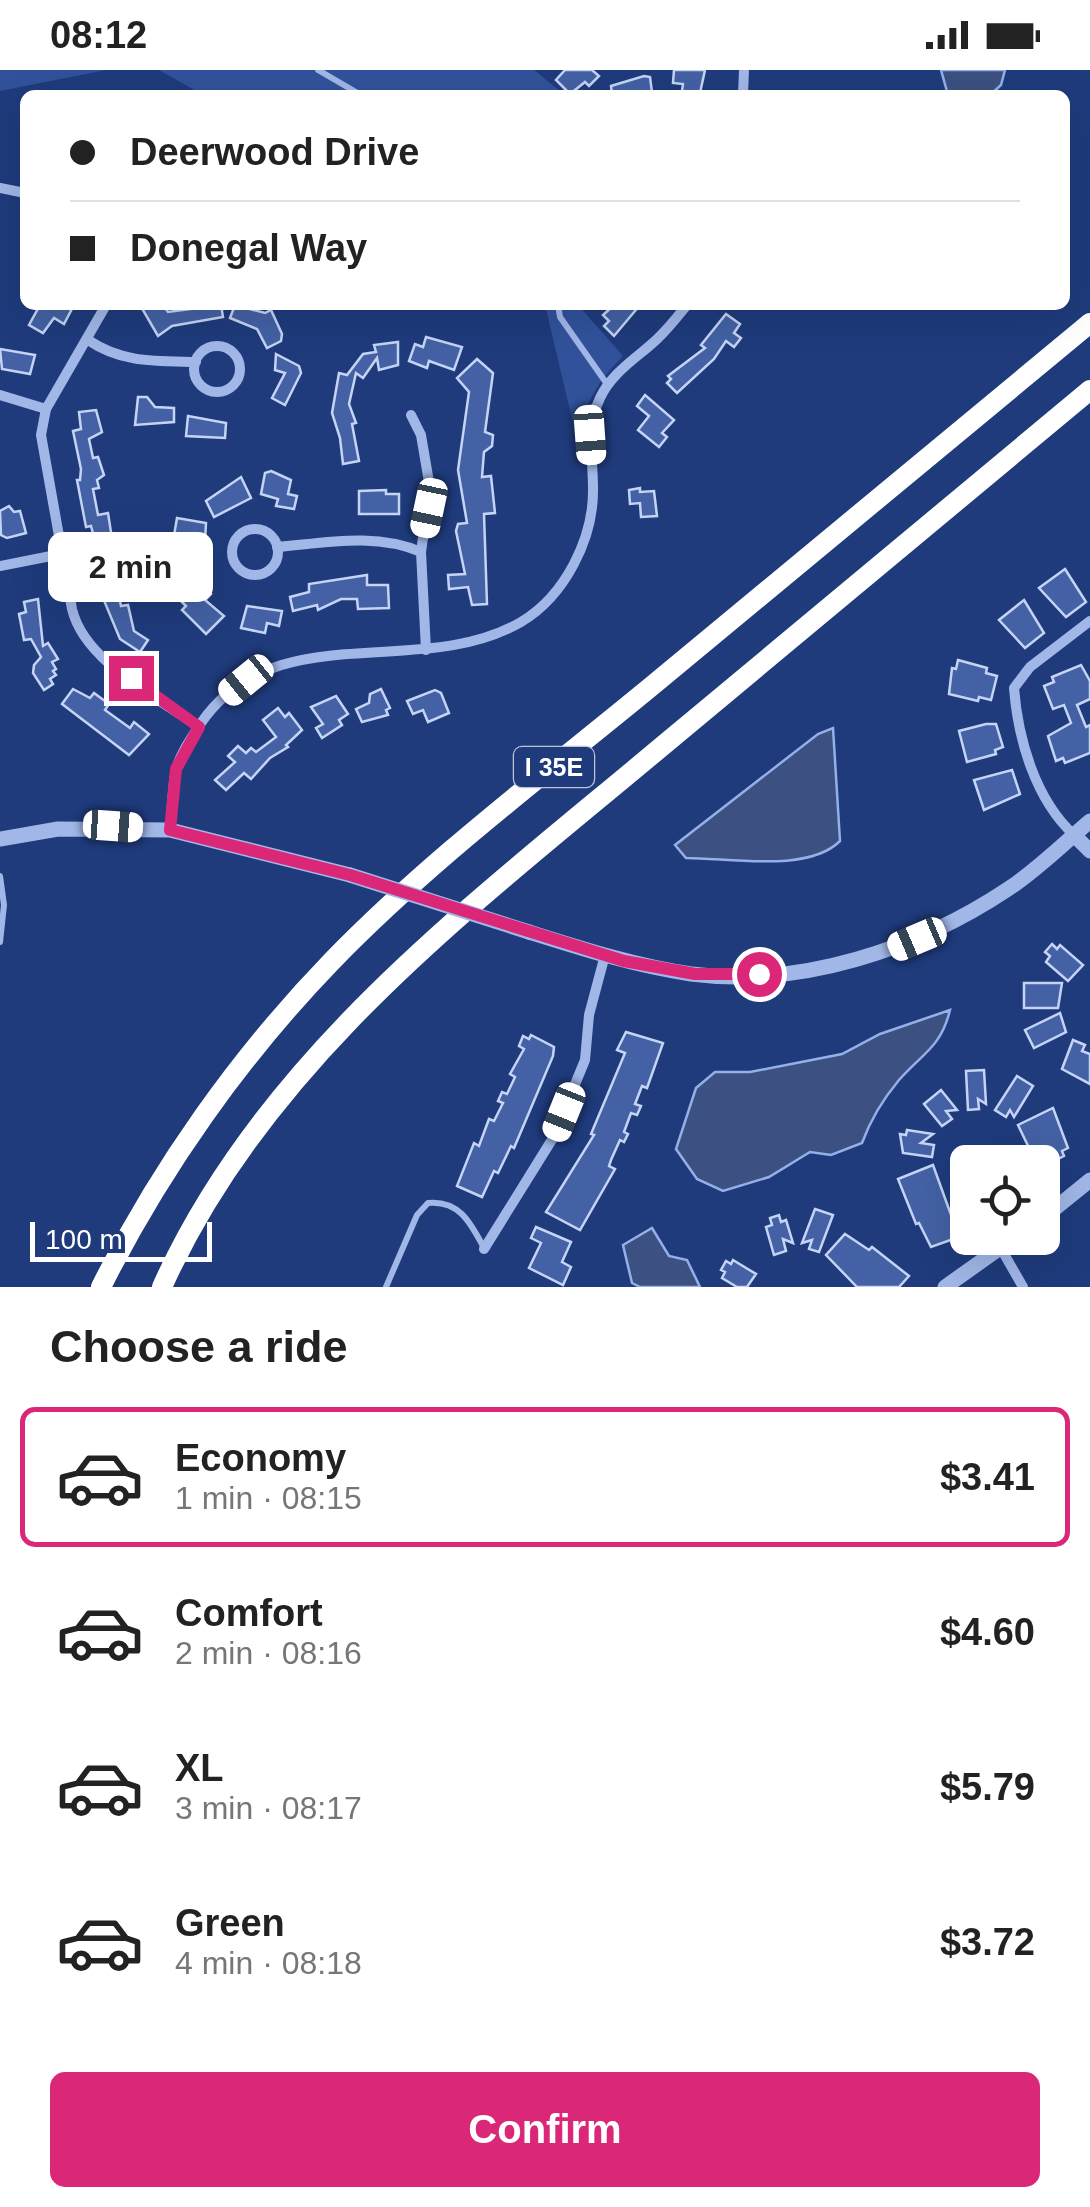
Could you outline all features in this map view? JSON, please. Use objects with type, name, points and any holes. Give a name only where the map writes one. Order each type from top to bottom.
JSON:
[{"type":"highway","name":"I 35E","points":[[100,1287],[154,1191],[208,1110],[332,960],[437,864],[1090,323]]},
{"type":"highway","name":"I 35E","points":[[162,1287],[210,1200],[254,1133],[358,1010],[515,870],[1090,390]]},
{"type":"street","points":[[103,310],[46,409],[42,449],[73,616],[87,643],[199,727]]},
{"type":"street","points":[[170,830],[176,769],[213,706],[235,688],[276,664],[307,656],[426,650],[479,642],[524,620],[563,583],[580,554],[591,519],[594,491],[590,435],[599,399],[682,310]]},
{"type":"street","points":[[88,340],[111,354],[135,361],[196,362],[210,347],[225,348],[236,356],[239,377],[230,388],[210,390],[196,376],[196,362]]},
{"type":"street","points":[[0,395],[46,409]]},
{"type":"street","points":[[411,415],[421,435],[430,488],[421,552],[426,650]]},
{"type":"street","points":[[252,530],[271,536],[278,547],[276,562],[259,575],[239,568],[233,555],[240,536],[252,530]]},
{"type":"street","points":[[278,547],[368,541],[400,543],[421,552]]},
{"type":"street","points":[[0,566],[61,554]]},
{"type":"street","points":[[1090,621],[1030,667],[1014,688],[1016,718],[1042,796],[1058,821],[1090,850]]},
{"type":"street","points":[[0,839],[58,828],[170,830],[350,875],[605,955],[695,974],[790,973],[884,953],[965,916],[1011,887],[1090,822]]},
{"type":"street","points":[[484,1249],[553,1138],[585,1060],[589,1015],[605,955]]},
{"type":"street","points":[[1060,1204],[1090,1180]]},
{"type":"street","points":[[944,1287],[984,1255]]},
{"type":"street","points":[[1010,1255],[1024,1287]]},
{"type":"lane","points":[[318,70],[352,90]]},
{"type":"lane","points":[[559,310],[608,386]]},
{"type":"lane","points":[[0,876],[4,904],[0,942]]},
{"type":"lane","points":[[386,1287],[417,1214],[428,1203],[447,1204],[462,1212],[484,1249]]},
{"type":"shaded area","points":[[0,70],[106,70],[0,91]]},
{"type":"shaded area","points":[[159,70],[534,70],[559,90],[194,90]]},
{"type":"shaded area","points":[[941,70],[1005,70],[996,90],[947,90]]},
{"type":"shaded area","points":[[546,310],[582,310],[623,356],[592,396],[578,444]]},
{"type":"shaded area","points":[[833,728],[840,841],[809,857],[768,861],[686,858],[675,845],[818,734]]},
{"type":"shaded area","points":[[950,1010],[936,1041],[888,1094],[862,1143],[831,1155],[810,1152],[769,1177],[723,1191],[697,1179],[676,1149],[696,1088],[715,1072],[750,1072],[842,1054],[880,1034]]},
{"type":"shaded area","points":[[652,1228],[669,1256],[687,1260],[700,1287],[640,1287],[632,1283],[623,1245]]},
{"type":"building","points":[[565,70],[592,70],[599,76],[589,86],[585,82],[575,90],[566,90],[556,80]]},
{"type":"building","points":[[674,70],[705,70],[701,90],[682,90],[683,84],[673,83]]},
{"type":"building","points":[[644,76],[650,77],[652,90],[611,90],[611,86]]},
{"type":"building","points":[[37,310],[71,310],[64,324],[54,318],[43,333],[29,325]]},
{"type":"building","points":[[143,310],[222,310],[223,317],[172,326],[158,336]]},
{"type":"building","points":[[233,310],[265,313],[271,310],[282,334],[281,341],[267,348],[257,329],[230,318]]},
{"type":"building","points":[[608,310],[636,310],[614,336],[604,326],[609,321],[603,315]]},
{"type":"building","points":[[726,314],[740,324],[734,333],[741,338],[734,347],[726,341],[714,359],[677,393],[667,383],[671,379],[668,376],[705,348],[701,345]]},
{"type":"building","points":[[426,337],[462,347],[454,370],[429,361],[427,368],[409,361],[415,344],[423,347]]},
{"type":"building","points":[[398,342],[398,365],[379,370],[377,358],[363,378],[356,373],[349,404],[356,423],[352,424],[359,461],[343,464],[332,413],[339,373],[347,375],[363,354],[376,352],[374,345]]},
{"type":"building","points":[[0,349],[35,355],[30,374],[2,369]]},
{"type":"building","points":[[276,354],[299,366],[301,373],[285,405],[272,398],[285,373],[275,370]]},
{"type":"building","points":[[477,359],[493,373],[485,432],[493,435],[492,446],[484,452],[482,477],[491,476],[495,513],[484,514],[487,604],[472,605],[468,587],[449,589],[448,575],[465,574],[456,531],[458,524],[467,523],[458,470],[469,392],[457,378]]},
{"type":"building","points":[[645,395],[674,420],[662,433],[667,437],[659,447],[638,430],[649,416],[637,406]]},
{"type":"building","points":[[138,397],[147,397],[155,407],[174,408],[174,422],[135,425]]},
{"type":"building","points":[[96,410],[102,432],[89,439],[93,458],[98,457],[104,475],[97,480],[99,488],[93,489],[98,515],[108,513],[113,545],[97,548],[91,526],[86,527],[73,431],[81,429],[79,412]]},
{"type":"building","points":[[188,416],[226,423],[225,438],[186,436]]},
{"type":"building","points":[[271,471],[291,480],[288,494],[297,496],[294,509],[276,506],[278,499],[261,494],[265,473]]},
{"type":"building","points":[[241,477],[251,498],[214,517],[206,501]]},
{"type":"building","points":[[640,488],[640,492],[654,491],[657,516],[641,517],[640,503],[630,504],[629,490]]},
{"type":"building","points":[[386,490],[386,494],[399,494],[399,514],[359,514],[359,491]]},
{"type":"building","points":[[9,506],[14,512],[20,511],[26,533],[7,538],[1,535],[0,511]]},
{"type":"building","points":[[177,518],[206,523],[204,559],[171,553]]},
{"type":"building","points":[[106,557],[108,566],[113,565],[121,606],[128,605],[134,631],[148,640],[140,652],[120,639],[103,598],[101,579],[96,580],[93,560]]},
{"type":"building","points":[[1065,569],[1086,602],[1066,617],[1039,588]]},
{"type":"building","points":[[367,575],[367,585],[388,585],[389,608],[358,609],[357,599],[341,599],[318,610],[317,605],[293,611],[290,597],[309,592],[309,584]]},
{"type":"building","points":[[195,579],[211,594],[205,600],[224,616],[206,634],[182,610],[186,606],[180,600]]},
{"type":"building","points":[[38,599],[43,646],[48,643],[58,659],[52,662],[56,669],[56,675],[50,679],[53,684],[44,690],[33,673],[41,657],[31,639],[24,640],[19,614],[26,612],[24,602]]},
{"type":"building","points":[[1024,600],[1044,633],[1025,648],[999,620]]},
{"type":"building","points":[[247,606],[282,611],[279,626],[267,623],[265,633],[241,628]]},
{"type":"building","points":[[958,660],[987,668],[986,673],[997,676],[991,700],[949,694],[952,668],[956,669]]},
{"type":"building","points":[[1081,665],[1090,681],[1090,699],[1077,705],[1086,727],[1090,725],[1090,753],[1065,763],[1063,758],[1056,761],[1048,736],[1071,723],[1064,705],[1053,709],[1044,686],[1054,682],[1052,677]]},
{"type":"building","points":[[73,689],[90,698],[94,693],[109,704],[105,710],[130,728],[134,722],[149,734],[129,755],[62,704]]},
{"type":"building","points":[[381,689],[390,708],[386,710],[388,715],[362,722],[356,709],[369,703],[370,694]]},
{"type":"building","points":[[435,690],[441,693],[449,713],[428,722],[423,710],[413,714],[407,701]]},
{"type":"building","points":[[336,696],[348,714],[339,720],[342,725],[322,738],[316,728],[323,724],[311,707]]},
{"type":"building","points":[[278,708],[285,717],[289,713],[302,730],[251,779],[244,773],[226,790],[215,780],[235,762],[228,756],[238,746],[246,753],[251,748],[256,752],[276,737],[263,720]]},
{"type":"building","points":[[996,724],[1003,747],[995,750],[996,754],[967,762],[959,731]]},
{"type":"building","points":[[1012,770],[1020,794],[984,810],[974,780]]},
{"type":"building","points":[[1052,944],[1057,949],[1060,945],[1083,965],[1068,981],[1046,962],[1050,956],[1045,952]]},
{"type":"building","points":[[1024,983],[1062,983],[1058,1008],[1024,1008]]},
{"type":"building","points":[[1060,1013],[1066,1032],[1034,1048],[1025,1030]]},
{"type":"building","points":[[626,1032],[663,1043],[647,1088],[642,1086],[635,1104],[641,1106],[637,1115],[631,1113],[624,1132],[628,1134],[624,1142],[620,1140],[611,1160],[609,1166],[615,1169],[580,1230],[546,1212],[594,1135],[591,1134],[625,1053],[617,1050]]},
{"type":"building","points":[[531,1035],[554,1047],[553,1056],[514,1148],[511,1146],[498,1173],[494,1171],[482,1197],[457,1186],[474,1143],[479,1146],[489,1119],[494,1121],[503,1103],[498,1101],[502,1092],[507,1094],[515,1077],[510,1074],[524,1049],[519,1046],[523,1036],[529,1039]]},
{"type":"building","points":[[1073,1040],[1085,1045],[1082,1051],[1090,1054],[1090,1084],[1062,1069]]},
{"type":"building","points":[[984,1070],[986,1104],[978,1099],[979,1109],[968,1110],[966,1071]]},
{"type":"building","points":[[1017,1076],[1033,1086],[1014,1117],[1010,1110],[1006,1117],[995,1110]]},
{"type":"building","points":[[941,1090],[957,1110],[946,1111],[952,1119],[942,1126],[924,1104]]},
{"type":"building","points":[[1053,1108],[1068,1148],[1062,1151],[1064,1156],[1060,1158],[1060,1145],[1028,1145],[1018,1125]]},
{"type":"building","points":[[907,1130],[933,1134],[921,1143],[934,1145],[932,1157],[903,1153],[900,1134],[906,1135]]},
{"type":"building","points":[[933,1165],[950,1212],[950,1240],[931,1247],[919,1223],[916,1224],[898,1179]]},
{"type":"building","points":[[815,1209],[833,1215],[819,1252],[809,1249],[812,1240],[802,1243]]},
{"type":"building","points":[[779,1215],[781,1222],[786,1220],[793,1243],[783,1239],[786,1251],[774,1255],[766,1227],[772,1225],[770,1218]]},
{"type":"building","points":[[536,1227],[571,1242],[562,1262],[571,1267],[563,1285],[529,1268],[541,1243],[531,1238]]},
{"type":"building","points":[[845,1234],[869,1250],[872,1247],[909,1276],[899,1287],[857,1287],[826,1255]]},
{"type":"building","points":[[733,1260],[756,1274],[747,1287],[737,1287],[722,1278],[726,1261],[731,1264]]},
{"type":"route","points":[[131,678],[199,727],[176,769],[170,830],[350,875],[624,961],[695,974],[759,974]]}]
